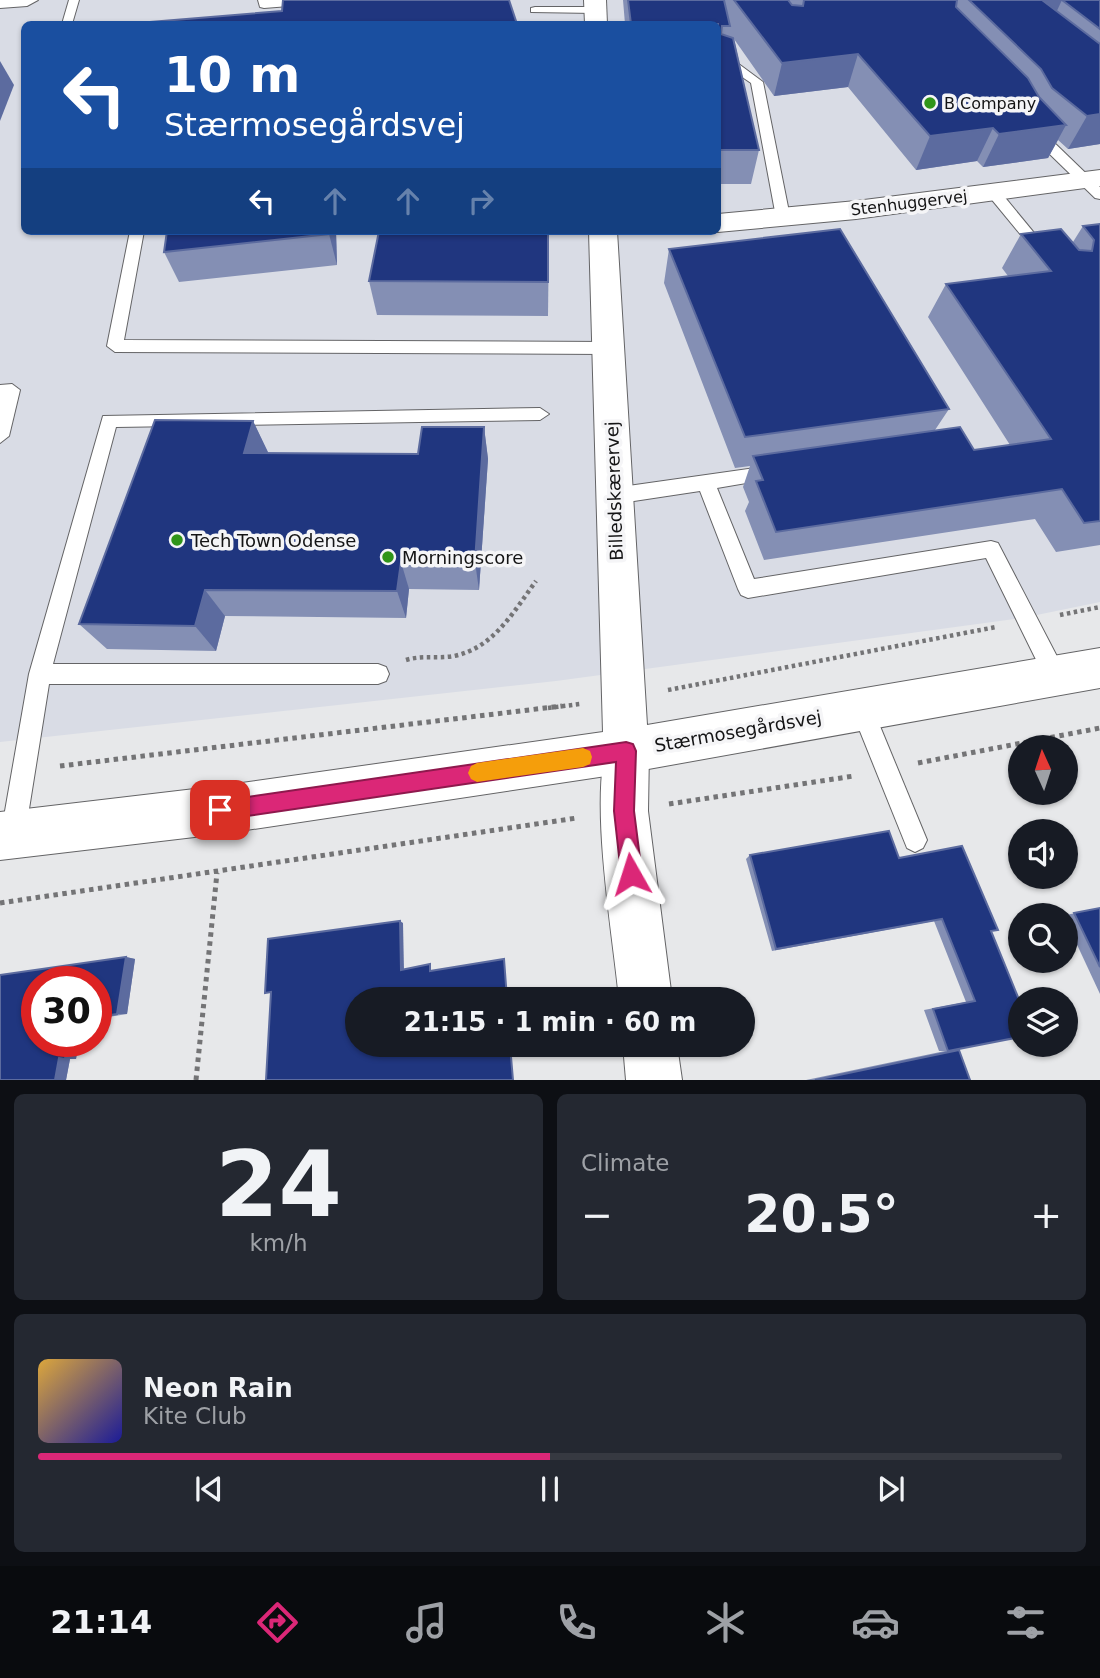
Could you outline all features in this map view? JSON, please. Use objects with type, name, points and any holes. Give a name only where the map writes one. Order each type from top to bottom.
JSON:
[{"type":"street","points":[[0,2],[27,0]]},
{"type":"street","name":"Stenhuggervej","points":[[721,223],[993,192],[1095,184]]},
{"type":"street","name":"Billedskærervej","points":[[613,235],[608,348],[626,751],[624,811],[645,987]]},
{"type":"street","name":"Stærmosegårdsvej","points":[[6,835],[220,810],[626,751],[1100,668]]},
{"type":"street","points":[[651,1057],[654,1080]]},
{"type":"lane","points":[[68,21],[74,0]]},
{"type":"lane","points":[[264,7],[327,0]]},
{"type":"lane","points":[[534,5],[595,11]]},
{"type":"lane","points":[[721,64],[732,64],[757,82],[783,217]]},
{"type":"lane","points":[[1027,125],[1095,184]]},
{"type":"lane","points":[[993,192],[1055,267]]},
{"type":"lane","points":[[136,235],[116,346],[608,348]]},
{"type":"lane","points":[[0,391],[12,390],[0,436]]},
{"type":"lane","points":[[6,835],[23,770],[40,674],[109,421],[540,414]]},
{"type":"lane","points":[[614,496],[785,471]]},
{"type":"lane","points":[[706,483],[748,589],[991,550],[1030,621],[1055,675]]},
{"type":"lane","points":[[40,674],[379,674]]},
{"type":"lane","points":[[862,709],[915,840]]},
{"type":"path","points":[[379,674],[410,658],[441,658],[466,654],[485,645],[502,629],[536,581]]},
{"type":"path","points":[[23,770],[624,698],[1100,607]]},
{"type":"path","points":[[0,902],[217,873],[795,787],[1100,729]]},
{"type":"path","points":[[196,1080],[217,873]]},
{"type":"shaded area","points":[[0,0],[1100,0],[1100,602],[1022,618],[556,681],[0,742]]},
{"type":"building","points":[[283,0],[509,0],[516,21],[162,21],[282,11]]},
{"type":"building","points":[[628,0],[724,0],[730,26],[722,26],[721,34],[721,21],[631,21]]},
{"type":"building","points":[[734,0],[788,0],[792,5],[803,6],[804,0],[957,0],[956,7],[1028,78],[1039,97],[1066,125],[999,134],[993,128],[930,136],[858,54],[782,63]]},
{"type":"building","points":[[969,0],[1042,0],[1100,44],[1100,114],[1087,116],[1052,88],[1041,69]]},
{"type":"building","points":[[1062,0],[1100,0],[1100,29]]},
{"type":"building","points":[[721,34],[733,38],[759,150],[721,150]]},
{"type":"building","points":[[1100,224],[1100,521],[1084,523],[1062,489],[776,532],[756,481],[763,480],[753,456],[960,427],[974,450],[1051,439],[946,284],[1051,271],[1021,234],[1061,229],[1079,250],[1092,251],[1094,240],[1083,226]]},
{"type":"building","points":[[840,229],[949,409],[745,437],[669,249]]},
{"type":"building","points":[[166,235],[320,235],[164,252]]},
{"type":"building","points":[[378,235],[548,235],[548,282],[369,281]]},
{"type":"building","points":[[155,420],[253,421],[244,453],[418,454],[422,427],[484,427],[475,562],[401,562],[397,591],[205,590],[195,626],[79,624]]},
{"type":"building","points":[[889,831],[899,858],[962,846],[998,930],[991,931],[1014,987],[1008,987],[1008,1039],[948,1051],[933,1009],[975,1001],[942,919],[776,949],[750,855]]},
{"type":"building","points":[[1100,908],[1100,967],[1078,921],[1078,912]]},
{"type":"building","points":[[400,921],[401,970],[430,964],[430,971],[504,959],[506,987],[345,987],[345,1057],[511,1057],[513,1080],[266,1080],[271,992],[265,993],[268,939]]},
{"type":"building","points":[[126,957],[117,1014],[112,1015],[112,966],[63,966]]},
{"type":"building","points":[[21,972],[21,1057],[65,1057],[59,1058],[55,1080],[0,1080],[0,975]]},
{"type":"building","points":[[959,1050],[970,1080],[815,1080]]},
{"type":"slow traffic","points":[[477,773],[583,757]]},
{"type":"place","name":"B Company","points":[[930,103]]},
{"type":"place","name":"Tech Town Odense","points":[[177,540]]},
{"type":"place","name":"Morningscore","points":[[388,557]]},
{"type":"route","points":[[220,810],[626,751],[624,811],[631,874]]}]
